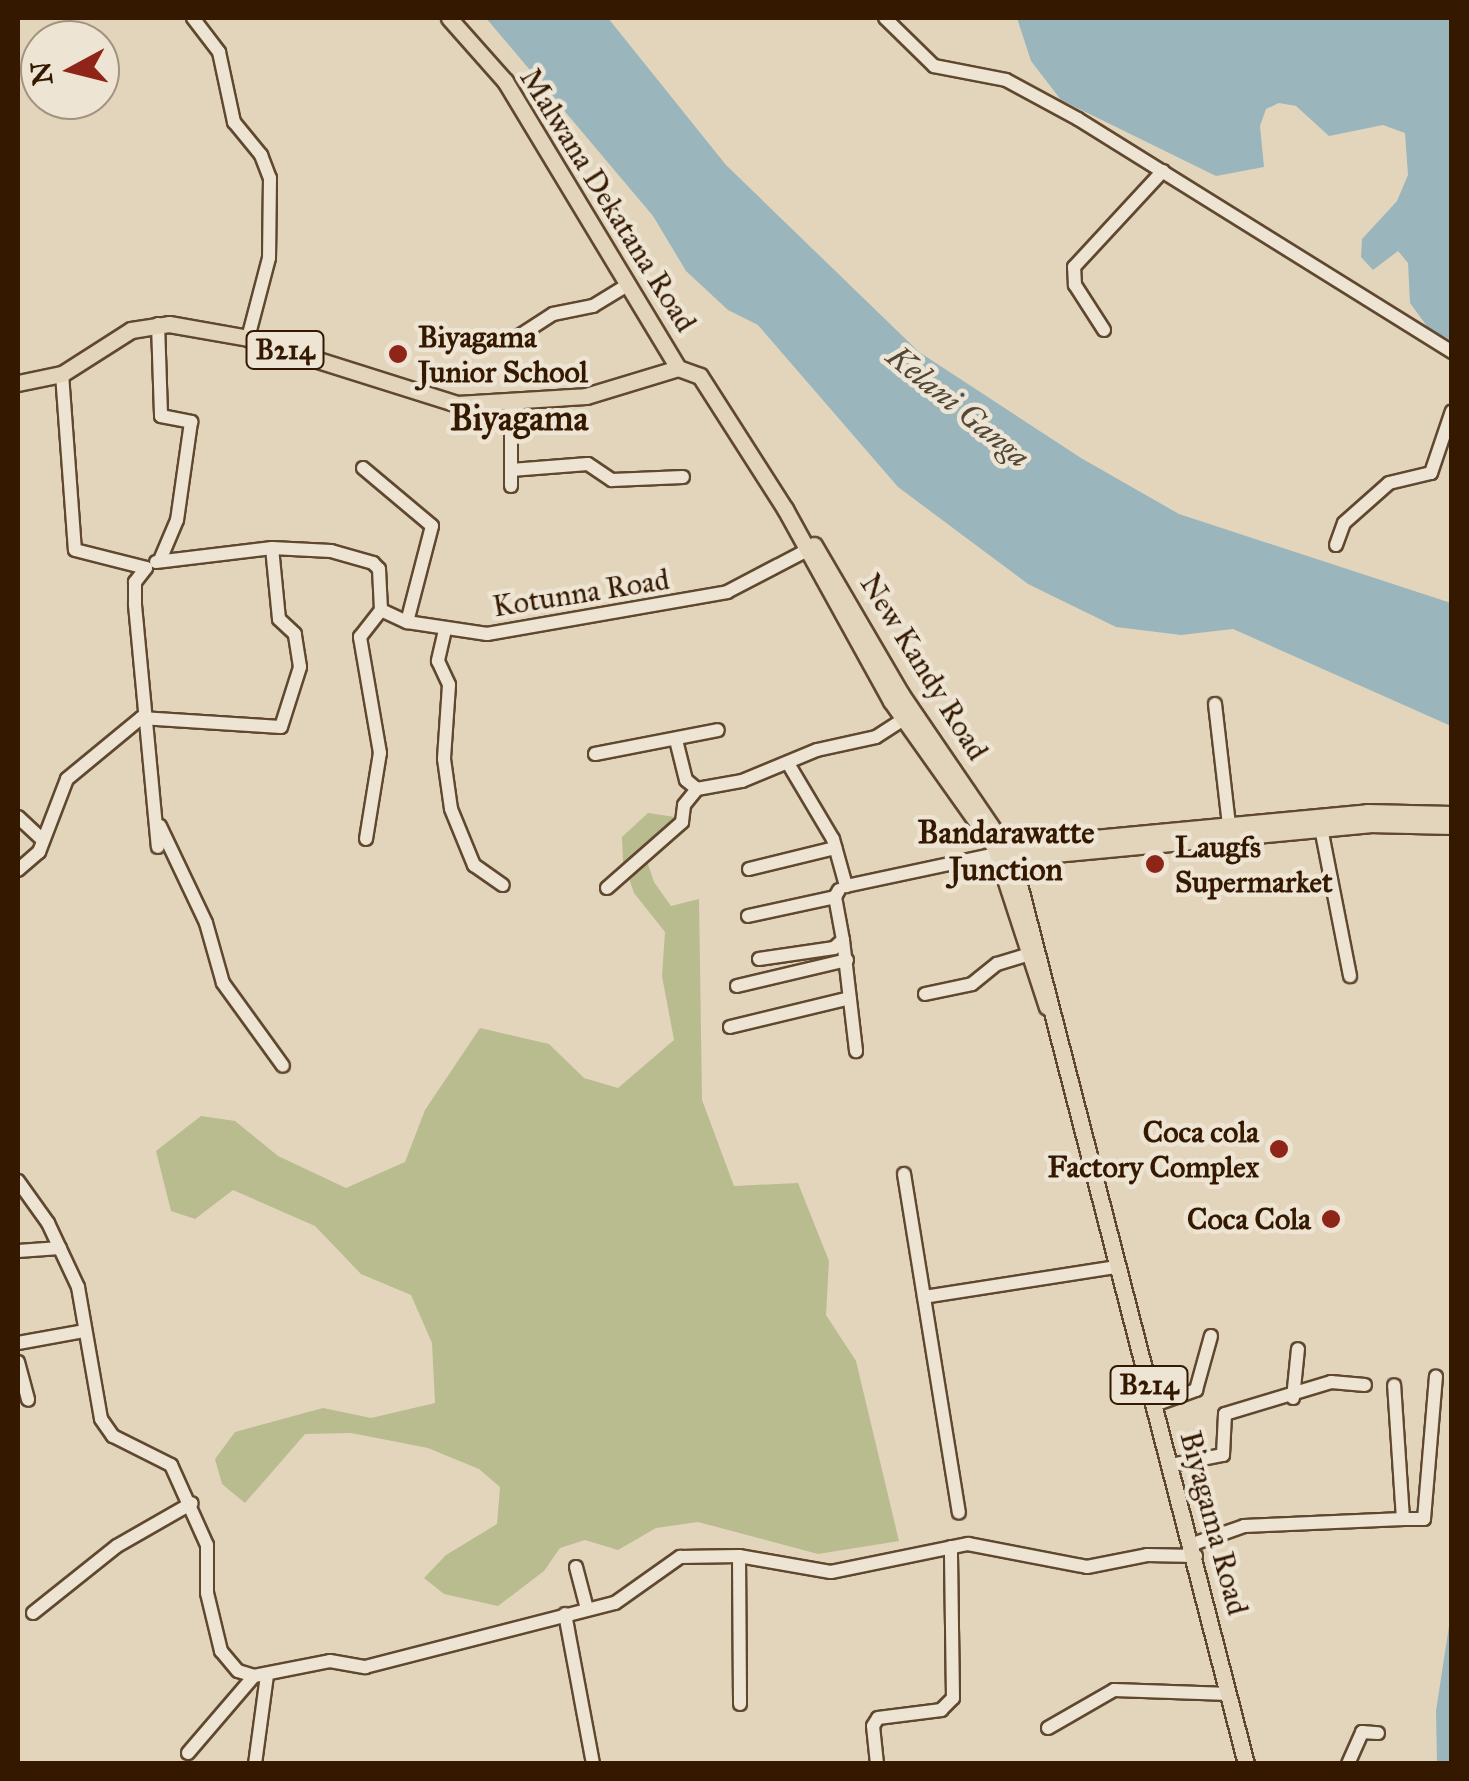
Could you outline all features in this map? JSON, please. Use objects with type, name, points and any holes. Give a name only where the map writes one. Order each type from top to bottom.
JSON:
[{"type":"main road","name":"Malwana Dekatana Road","points":[[449,18],[506,81],[678,368]]},
{"type":"main road","name":"B214","points":[[18,384],[62,374],[122,334],[158,324],[248,338],[428,399],[511,405],[586,396],[678,368]]},
{"type":"main road","name":"New Kandy Road","points":[[678,368],[712,390],[909,716],[1002,853]]},
{"type":"main road","points":[[1002,853],[1230,831],[1367,812],[1452,814]]},
{"type":"main road","points":[[1230,831],[1452,826]]},
{"type":"main road","name":"Biyagama Road","points":[[1002,853],[1026,955],[1047,1007]]},
{"type":"main road","name":"Biyagama Road","points":[[1002,853],[1194,1550],[1246,1764]]},
{"type":"street","points":[[194,18],[218,52],[234,122],[261,156],[270,178],[269,258],[248,338]]},
{"type":"street","points":[[886,18],[934,66],[1006,80],[1163,171],[1452,352]]},
{"type":"street","points":[[1104,330],[1075,284],[1074,267],[1163,171]]},
{"type":"street","points":[[518,336],[553,314],[593,306],[630,284]]},
{"type":"street","points":[[158,324],[161,416],[191,422],[177,520],[160,560]]},
{"type":"street","points":[[62,374],[75,550],[146,568]]},
{"type":"street","points":[[511,405],[511,486]]},
{"type":"street","points":[[1336,545],[1344,523],[1388,483],[1431,473],[1452,411]]},
{"type":"street","points":[[511,470],[588,464],[612,480],[684,477]]},
{"type":"street","points":[[362,468],[432,526],[407,622]]},
{"type":"street","points":[[18,870],[43,840],[67,778],[141,718],[281,727],[300,668],[295,634],[279,619],[272,548]]},
{"type":"street","points":[[158,847],[141,718],[135,582],[146,568],[160,560],[272,548],[331,551],[380,569],[380,610],[360,637],[380,753],[366,839]]},
{"type":"street","name":"Kotunna Road","points":[[380,610],[407,622],[444,630],[512,633],[690,602],[747,584],[810,548]]},
{"type":"street","points":[[444,630],[438,661],[449,685],[443,718],[451,809],[474,865],[503,885]]},
{"type":"street","points":[[1215,704],[1230,831]]},
{"type":"street","points":[[606,888],[682,822],[684,806],[697,789],[789,766],[817,750],[876,736],[909,716]]},
{"type":"street","points":[[596,754],[718,730]]},
{"type":"street","points":[[676,740],[686,780],[697,789]]},
{"type":"street","points":[[789,766],[834,848],[843,884]]},
{"type":"street","points":[[149,789],[206,923],[218,972],[283,1066]]},
{"type":"street","points":[[18,817],[43,840]]},
{"type":"street","points":[[1320,828],[1350,976]]},
{"type":"street","points":[[749,869],[834,848]]},
{"type":"street","points":[[748,916],[835,896],[843,884],[1002,853]]},
{"type":"street","points":[[835,896],[847,960],[856,1051]]},
{"type":"street","points":[[759,959],[834,948],[843,940]]},
{"type":"street","points":[[925,994],[972,984],[997,964],[1026,955]]},
{"type":"street","points":[[736,986],[847,960]]},
{"type":"street","points":[[730,1026],[850,998]]},
{"type":"street","points":[[904,1174],[959,1513]]},
{"type":"street","points":[[18,1181],[60,1248],[78,1287],[102,1419],[113,1436],[171,1465],[192,1503],[207,1545],[207,1593],[221,1651],[238,1671],[260,1676],[330,1661],[365,1667],[517,1630],[623,1599],[666,1561],[739,1556],[831,1572],[951,1547],[1086,1566],[1194,1550],[1244,1526],[1424,1519],[1436,1376]]},
{"type":"street","points":[[18,1251],[60,1248]]},
{"type":"street","points":[[924,1297],[1116,1267]]},
{"type":"street","points":[[18,1343],[85,1330]]},
{"type":"street","points":[[1154,1405],[1196,1390],[1211,1336]]},
{"type":"street","points":[[1293,1398],[1298,1349]]},
{"type":"street","points":[[18,1362],[28,1400]]},
{"type":"street","points":[[1171,1465],[1223,1455],[1226,1414],[1293,1398],[1330,1382],[1365,1385]]},
{"type":"street","points":[[1394,1385],[1400,1519]]},
{"type":"street","points":[[33,1613],[118,1546],[192,1503]]},
{"type":"street","points":[[878,1764],[873,1726],[878,1718],[941,1710],[953,1698],[951,1547]]},
{"type":"street","points":[[739,1556],[740,1704]]},
{"type":"street","points":[[576,1566],[587,1610]]},
{"type":"street","points":[[565,1614],[593,1764]]},
{"type":"street","points":[[188,1752],[260,1676]]},
{"type":"street","points":[[255,1764],[260,1676]]},
{"type":"street","points":[[1048,1728],[1114,1690],[1230,1694]]},
{"type":"street","points":[[1348,1764],[1362,1732],[1378,1733]]},
{"type":"green space","points":[[648,813],[675,817],[643,849],[654,882],[671,906],[699,899],[702,1100],[734,1186],[798,1183],[829,1261],[826,1315],[856,1361],[899,1541],[818,1554],[698,1522],[656,1528],[618,1550],[585,1540],[560,1548],[544,1571],[498,1606],[444,1594],[424,1578],[446,1555],[497,1524],[500,1487],[479,1469],[428,1448],[351,1433],[305,1434],[245,1503],[222,1484],[215,1459],[235,1432],[323,1408],[371,1418],[435,1403],[432,1343],[411,1295],[361,1274],[315,1226],[233,1190],[195,1219],[171,1211],[156,1151],[201,1116],[235,1121],[278,1156],[346,1188],[405,1162],[425,1110],[480,1028],[549,1044],[584,1078],[618,1088],[674,1040],[662,976],[665,932],[634,893],[623,861],[622,837]]},
{"type":"water","name":"Kelani Ganga","points":[[486,18],[608,18],[726,165],[919,352],[1081,458],[1179,514],[1451,603],[1451,726],[1233,629],[1181,635],[1116,627],[1028,584],[898,487],[758,325],[728,310],[686,271],[653,216]]},
{"type":"water","points":[[1017,18],[1451,18],[1451,340],[1429,329],[1410,303],[1408,263],[1398,251],[1373,270],[1361,257],[1362,239],[1397,201],[1408,175],[1405,133],[1383,125],[1329,136],[1296,106],[1279,103],[1266,109],[1260,126],[1264,167],[1216,176],[1061,100],[1031,61]]},
{"type":"water","points":[[1451,1613],[1451,1763],[1437,1763],[1436,1711]]},
{"type":"place","name":"Biyagama Junior School","points":[[398,354]]},
{"type":"place","name":"Laugfs Supermarket","points":[[1155,864]]},
{"type":"place","name":"Coca cola Factory Complex","points":[[1279,1149]]},
{"type":"place","name":"Coca Cola","points":[[1331,1219]]},
{"type":"district","name":"Biyagama","points":[[519,419]]},
{"type":"district","name":"Bandarawatte Junction","points":[[1006,852]]}]
